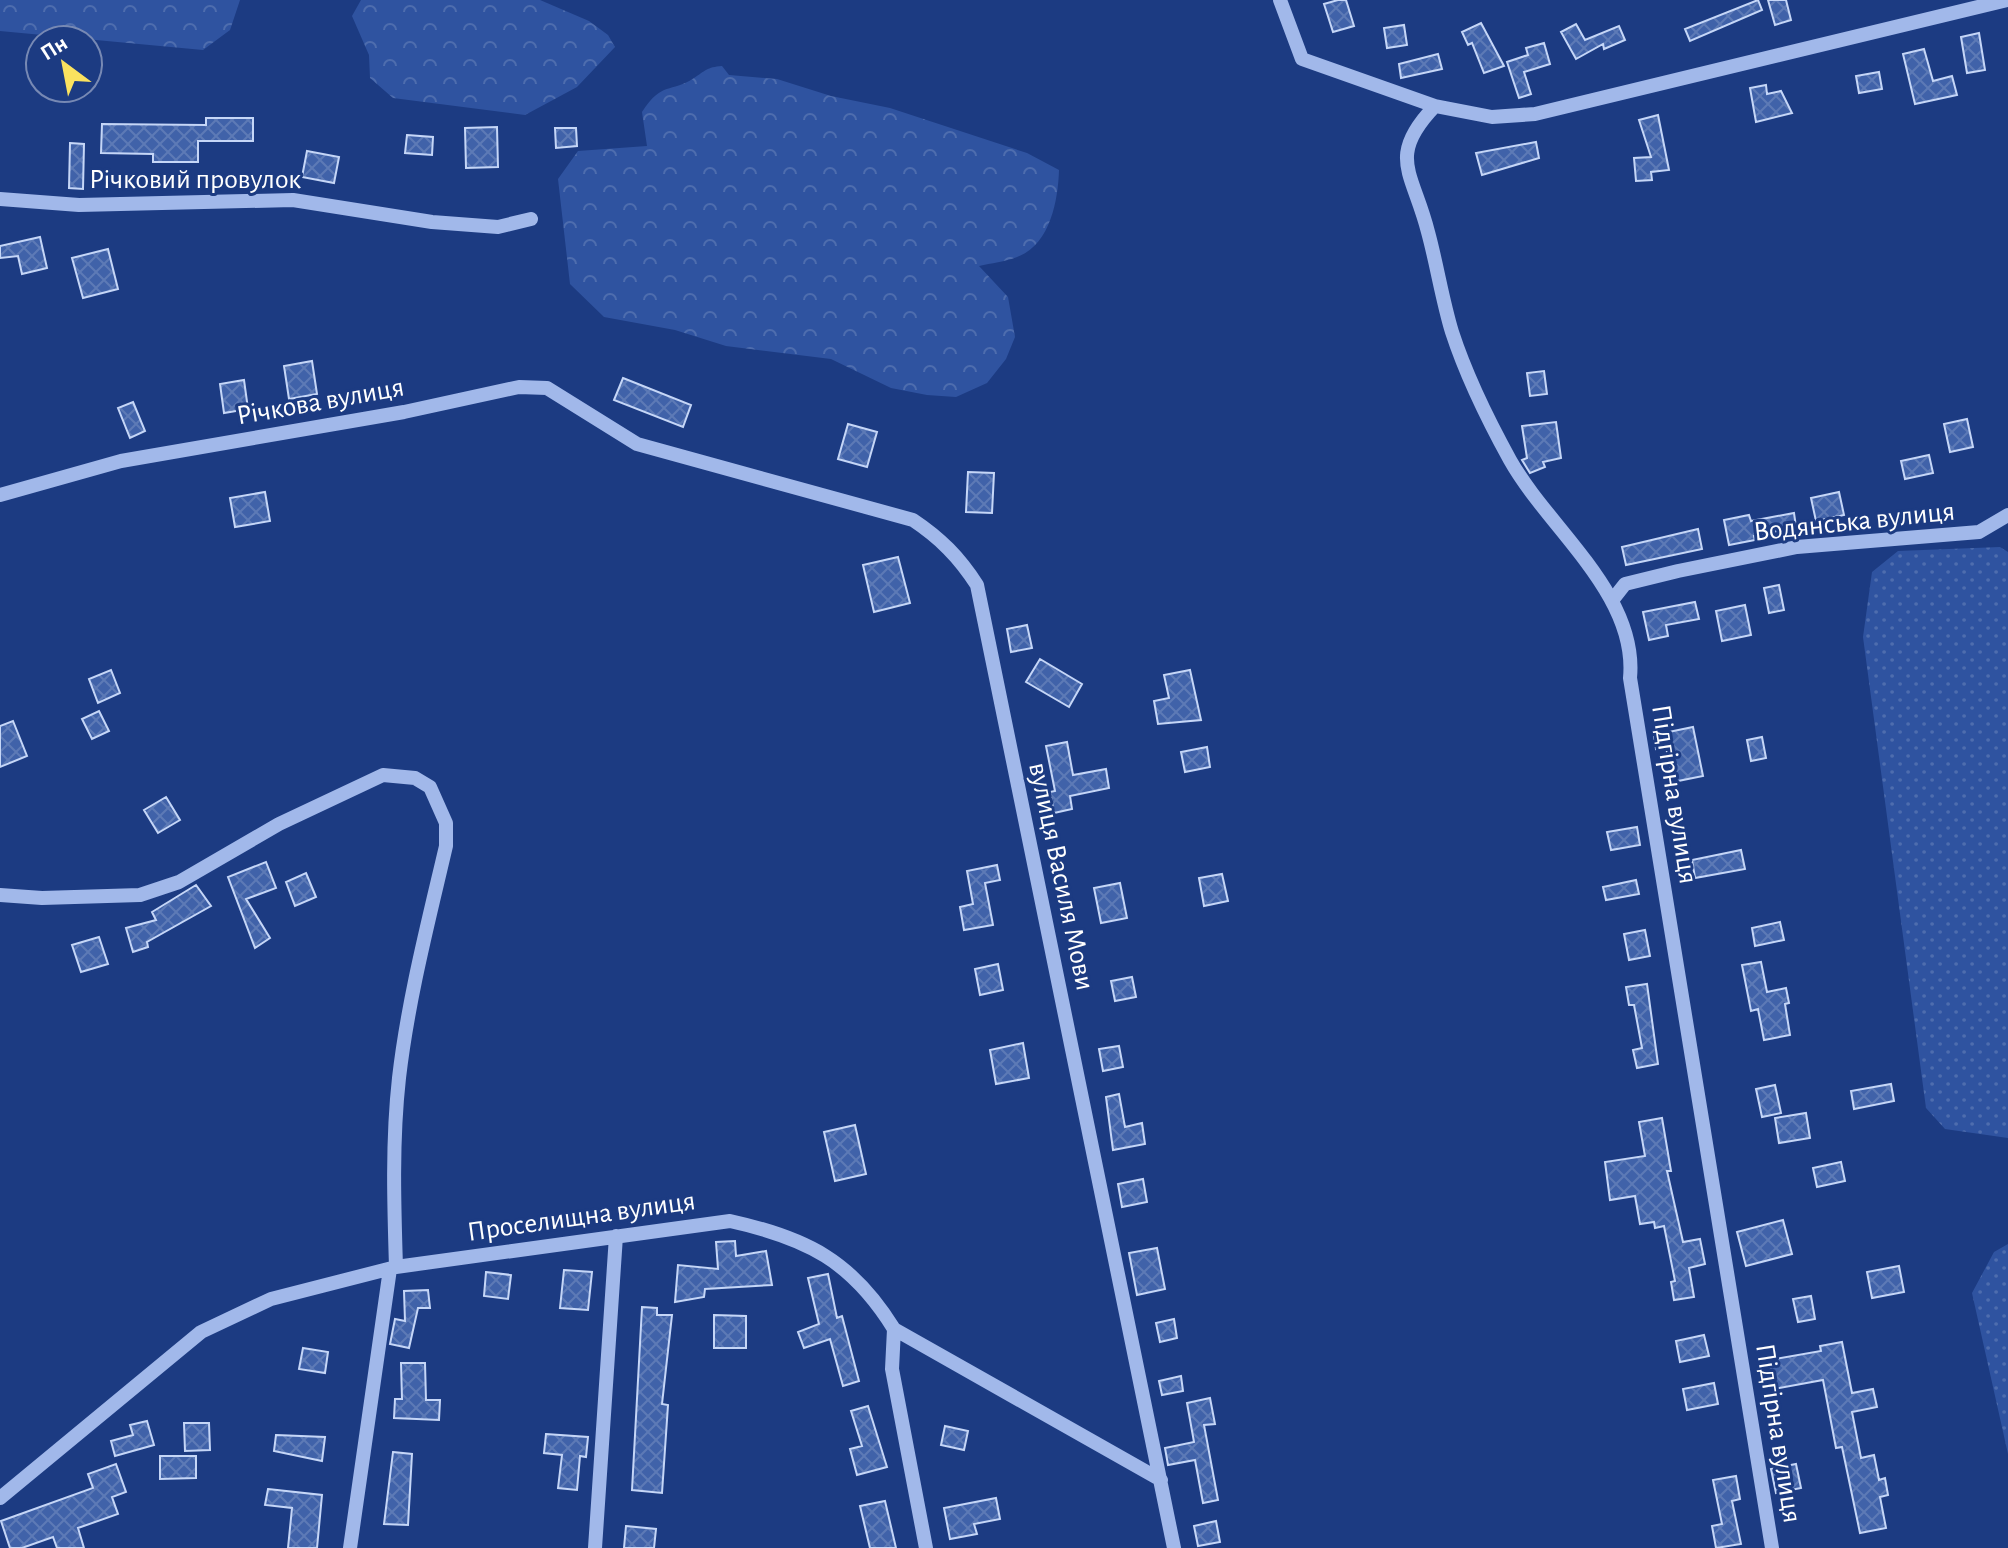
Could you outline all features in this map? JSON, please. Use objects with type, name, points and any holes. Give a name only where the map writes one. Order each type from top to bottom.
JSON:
[{"type":"street","points":[[1280,0],[1302,59],[1435,106],[1492,117],[1535,114],[2007,0]]},
{"type":"street","name":"Підгірна вулиця","points":[[1435,106],[1413,128],[1404,156],[1420,200],[1453,333],[1511,462],[1545,512],[1614,598],[1632,664],[1633,694],[1772,1548]]},
{"type":"street","name":"Річковий провулок","points":[[0,199],[79,205],[293,200],[432,222],[498,227],[531,219]]},
{"type":"street","name":"Річкова вулиця","points":[[0,495],[121,461],[296,432],[519,387],[547,388],[637,444]]},
{"type":"street","name":"вулиця Василя Мови","points":[[637,444],[913,520],[947,546],[977,585],[1174,1548]]},
{"type":"street","name":"Водянська вулиця","points":[[1614,598],[1625,584],[1678,571],[1797,547],[1979,532],[2008,515]]},
{"type":"street","points":[[0,895],[42,898],[140,895],[179,882],[279,824],[383,775],[415,778],[430,787],[446,823],[446,846],[410,1007],[399,1077],[395,1122],[393,1268],[350,1548]]},
{"type":"street","name":"Проселищна вулиця","points":[[0,1498],[201,1332],[271,1299],[393,1268],[730,1221],[770,1230],[826,1255],[872,1293],[894,1329],[1161,1480]]},
{"type":"street","points":[[595,1548],[616,1236]]},
{"type":"street","points":[[894,1329],[892,1369],[926,1548]]},
{"type":"green space","points":[[0,0],[240,0],[230,30],[203,50],[104,41],[104,24],[24,24],[24,33],[0,31]]},
{"type":"green space","points":[[361,0],[540,0],[589,21],[608,35],[615,47],[577,87],[525,115],[393,98],[370,78],[369,55],[352,16]]},
{"type":"green space","points":[[722,66],[729,75],[777,79],[831,96],[890,108],[1027,153],[1059,170],[1054,208],[1037,243],[1017,257],[979,266],[1008,297],[1015,337],[1006,359],[987,383],[956,397],[891,388],[831,359],[726,346],[675,330],[604,317],[570,284],[558,179],[578,151],[647,146],[642,112],[649,102],[661,91],[686,83],[709,68]]},
{"type":"green space","points":[[2000,547],[2008,552],[2008,1138],[1945,1129],[1926,1108],[1863,637],[1872,572],[1898,551]]},
{"type":"green space","points":[[2008,1244],[2008,1454],[1972,1293],[1994,1252]]},
{"type":"building","points":[[1346,0],[1354,26],[1333,32],[1324,4]]},
{"type":"building","points":[[1758,0],[1762,10],[1690,41],[1685,29]]},
{"type":"building","points":[[1768,0],[1786,0],[1791,20],[1775,25]]},
{"type":"building","points":[[1481,23],[1504,66],[1484,73],[1472,43],[1468,45],[1462,32]]},
{"type":"building","points":[[1576,24],[1585,40],[1619,26],[1625,40],[1604,49],[1603,44],[1576,59],[1561,32]]},
{"type":"building","points":[[1404,25],[1407,45],[1387,48],[1384,28]]},
{"type":"building","points":[[1979,33],[1985,70],[1967,73],[1961,37]]},
{"type":"building","points":[[1544,43],[1550,64],[1524,72],[1531,94],[1519,98],[1507,62],[1528,55],[1526,48]]},
{"type":"building","points":[[1924,49],[1933,81],[1952,76],[1957,95],[1915,104],[1903,54]]},
{"type":"building","points":[[1438,54],[1442,69],[1401,78],[1399,64]]},
{"type":"building","points":[[1879,72],[1882,89],[1859,93],[1856,76]]},
{"type":"building","points":[[1766,85],[1767,94],[1781,91],[1792,113],[1756,122],[1750,88]]},
{"type":"building","points":[[1658,115],[1669,170],[1651,172],[1652,180],[1636,181],[1634,158],[1651,157],[1639,120]]},
{"type":"building","points":[[206,118],[253,118],[253,141],[198,141],[198,162],[153,162],[153,154],[101,153],[102,124],[206,125]]},
{"type":"building","points":[[497,127],[498,167],[466,168],[465,128]]},
{"type":"building","points":[[555,128],[576,128],[577,146],[556,148]]},
{"type":"building","points":[[407,135],[433,137],[432,155],[405,153]]},
{"type":"building","points":[[1536,142],[1539,158],[1482,175],[1476,153]]},
{"type":"building","points":[[70,143],[84,144],[83,189],[69,188]]},
{"type":"building","points":[[307,151],[339,157],[334,183],[302,177]]},
{"type":"building","points":[[40,237],[47,268],[22,274],[18,256],[0,258],[0,246]]},
{"type":"building","points":[[108,249],[118,289],[83,298],[72,258]]},
{"type":"building","points":[[312,361],[317,394],[289,399],[284,366]]},
{"type":"building","points":[[1544,371],[1547,394],[1530,396],[1527,373]]},
{"type":"building","points":[[623,378],[691,405],[683,427],[614,400]]},
{"type":"building","points":[[244,380],[248,409],[224,413],[220,384]]},
{"type":"building","points":[[133,402],[145,431],[130,438],[118,408]]},
{"type":"building","points":[[1967,419],[1973,447],[1950,452],[1944,424]]},
{"type":"building","points":[[1556,422],[1561,458],[1543,462],[1545,467],[1530,473],[1522,460],[1527,458],[1522,426]]},
{"type":"building","points":[[848,424],[877,432],[867,467],[838,459]]},
{"type":"building","points":[[1929,455],[1933,473],[1905,479],[1901,461]]},
{"type":"building","points":[[968,472],[994,473],[992,513],[966,512]]},
{"type":"building","points":[[265,492],[270,521],[235,527],[230,498]]},
{"type":"building","points":[[1839,492],[1844,515],[1816,521],[1811,498]]},
{"type":"building","points":[[1794,513],[1796,527],[1729,545],[1724,520],[1749,515],[1751,521]]},
{"type":"building","points":[[1698,529],[1702,549],[1626,565],[1622,547]]},
{"type":"building","points":[[898,557],[910,603],[874,612],[863,565]]},
{"type":"building","points":[[1779,585],[1784,610],[1769,613],[1764,588]]},
{"type":"building","points":[[1695,602],[1699,619],[1666,625],[1668,636],[1649,640],[1643,612]]},
{"type":"building","points":[[1745,605],[1751,635],[1722,641],[1716,611]]},
{"type":"building","points":[[1027,625],[1032,648],[1011,652],[1007,629]]},
{"type":"building","points":[[1040,659],[1082,684],[1069,707],[1026,682]]},
{"type":"building","points":[[111,670],[120,693],[98,703],[89,679]]},
{"type":"building","points":[[1190,670],[1201,720],[1158,724],[1154,701],[1169,698],[1164,675]]},
{"type":"building","points":[[99,711],[109,731],[92,739],[82,719]]},
{"type":"building","points":[[13,721],[27,756],[0,767],[0,726]]},
{"type":"building","points":[[1693,727],[1703,776],[1673,782],[1666,747],[1656,749],[1654,735]]},
{"type":"building","points":[[1762,737],[1766,758],[1751,761],[1747,740]]},
{"type":"building","points":[[1067,742],[1073,775],[1106,769],[1109,788],[1070,796],[1072,809],[1054,813],[1050,792],[1055,791],[1046,746]]},
{"type":"building","points":[[1207,747],[1210,767],[1185,772],[1181,752]]},
{"type":"building","points":[[166,797],[180,820],[158,833],[144,810]]},
{"type":"building","points":[[1637,827],[1640,845],[1611,850],[1607,832]]},
{"type":"building","points":[[1741,850],[1745,869],[1695,878],[1692,860]]},
{"type":"building","points":[[266,862],[276,888],[246,899],[270,938],[255,948],[228,877]]},
{"type":"building","points":[[997,865],[1000,880],[985,883],[993,925],[964,930],[960,907],[973,904],[967,871]]},
{"type":"building","points":[[306,873],[316,897],[295,906],[286,882]]},
{"type":"building","points":[[1222,874],[1228,901],[1204,906],[1199,878]]},
{"type":"building","points":[[1636,880],[1639,894],[1606,900],[1603,887]]},
{"type":"building","points":[[1120,883],[1127,918],[1101,923],[1094,888]]},
{"type":"building","points":[[196,885],[211,906],[147,942],[148,947],[133,952],[126,928],[156,920],[152,912]]},
{"type":"building","points":[[1780,922],[1784,940],[1755,946],[1752,928]]},
{"type":"building","points":[[1645,930],[1650,956],[1629,960],[1624,934]]},
{"type":"building","points":[[99,937],[108,964],[81,972],[72,945]]},
{"type":"building","points":[[1761,962],[1767,992],[1786,988],[1790,1035],[1764,1040],[1758,1009],[1751,1011],[1742,965]]},
{"type":"building","points":[[998,964],[1003,990],[980,995],[975,969]]},
{"type":"building","points":[[1132,977],[1136,997],[1115,1001],[1111,981]]},
{"type":"building","points":[[1647,984],[1658,1064],[1637,1068],[1633,1050],[1642,1048],[1634,1005],[1629,1005],[1626,987]]},
{"type":"building","points":[[1023,1043],[1029,1078],[996,1084],[990,1050]]},
{"type":"building","points":[[1119,1046],[1123,1067],[1103,1071],[1099,1049]]},
{"type":"building","points":[[1891,1084],[1894,1101],[1854,1109],[1851,1091]]},
{"type":"building","points":[[1775,1085],[1781,1113],[1762,1117],[1756,1089]]},
{"type":"building","points":[[1119,1094],[1125,1127],[1142,1123],[1145,1144],[1113,1150],[1106,1097]]},
{"type":"building","points":[[1806,1113],[1810,1138],[1779,1143],[1775,1118]]},
{"type":"building","points":[[1662,1118],[1671,1171],[1667,1171],[1683,1242],[1700,1239],[1705,1264],[1689,1268],[1694,1297],[1674,1300],[1671,1282],[1675,1281],[1664,1226],[1655,1228],[1654,1222],[1640,1224],[1635,1196],[1610,1200],[1605,1162],[1645,1156],[1639,1122]]},
{"type":"building","points":[[855,1125],[866,1174],[835,1181],[824,1132]]},
{"type":"building","points":[[1841,1162],[1845,1181],[1817,1187],[1813,1168]]},
{"type":"building","points":[[1143,1179],[1147,1202],[1122,1207],[1118,1184]]},
{"type":"building","points":[[1783,1220],[1792,1254],[1746,1266],[1737,1232]]},
{"type":"building","points":[[735,1241],[736,1256],[766,1251],[772,1285],[705,1289],[704,1297],[675,1302],[678,1265],[718,1269],[716,1242]]},
{"type":"building","points":[[1157,1248],[1165,1289],[1137,1295],[1129,1253]]},
{"type":"building","points":[[1899,1266],[1904,1292],[1872,1298],[1867,1272]]},
{"type":"building","points":[[564,1270],[592,1272],[588,1310],[560,1308]]},
{"type":"building","points":[[486,1272],[511,1275],[508,1299],[484,1296]]},
{"type":"building","points":[[828,1274],[837,1318],[842,1316],[859,1381],[843,1386],[830,1339],[804,1348],[798,1332],[819,1324],[808,1278]]},
{"type":"building","points":[[428,1290],[430,1308],[418,1308],[409,1348],[390,1344],[395,1319],[405,1321],[404,1291]]},
{"type":"building","points":[[1811,1296],[1815,1319],[1798,1322],[1793,1299]]},
{"type":"building","points":[[642,1307],[657,1308],[657,1315],[672,1315],[662,1404],[668,1405],[662,1493],[632,1490]]},
{"type":"building","points":[[714,1315],[746,1316],[746,1348],[714,1348]]},
{"type":"building","points":[[1174,1319],[1177,1338],[1160,1342],[1156,1323]]},
{"type":"building","points":[[1704,1335],[1709,1356],[1680,1362],[1676,1341]]},
{"type":"building","points":[[1842,1342],[1852,1393],[1873,1389],[1877,1407],[1852,1412],[1861,1458],[1874,1455],[1879,1480],[1885,1478],[1888,1495],[1880,1497],[1886,1528],[1860,1533],[1842,1447],[1836,1448],[1823,1380],[1774,1389],[1769,1360],[1821,1351],[1820,1346]]},
{"type":"building","points":[[303,1348],[328,1352],[325,1373],[299,1369]]},
{"type":"building","points":[[401,1363],[425,1363],[426,1400],[440,1400],[439,1420],[394,1418],[395,1399],[402,1399]]},
{"type":"building","points":[[1181,1376],[1183,1391],[1162,1395],[1159,1381]]},
{"type":"building","points":[[1714,1383],[1718,1404],[1687,1410],[1683,1389]]},
{"type":"building","points":[[1210,1398],[1215,1424],[1204,1425],[1218,1500],[1203,1503],[1195,1460],[1168,1465],[1165,1448],[1194,1442],[1187,1403]]},
{"type":"building","points":[[868,1406],[887,1467],[857,1475],[850,1449],[862,1446],[851,1411]]},
{"type":"building","points":[[147,1421],[154,1445],[115,1456],[111,1441],[133,1435],[130,1425]]},
{"type":"building","points":[[184,1423],[209,1423],[210,1450],[185,1451]]},
{"type":"building","points":[[945,1426],[968,1431],[964,1450],[941,1445]]},
{"type":"building","points":[[546,1434],[588,1437],[586,1457],[580,1456],[577,1490],[558,1488],[562,1455],[544,1453]]},
{"type":"building","points":[[276,1435],[325,1437],[322,1461],[274,1451]]},
{"type":"building","points":[[393,1452],[412,1454],[408,1525],[384,1524]]},
{"type":"building","points":[[160,1456],[196,1456],[196,1478],[160,1479]]},
{"type":"building","points":[[116,1464],[126,1492],[112,1497],[118,1514],[78,1528],[84,1548],[57,1548],[53,1537],[22,1548],[10,1548],[1,1521],[93,1488],[88,1474]]},
{"type":"building","points":[[1796,1464],[1801,1488],[1776,1493],[1771,1469]]},
{"type":"building","points":[[1736,1476],[1740,1499],[1732,1501],[1741,1544],[1716,1548],[1712,1526],[1722,1524],[1713,1480]]},
{"type":"building","points":[[268,1489],[322,1495],[317,1548],[288,1548],[292,1508],[265,1505]]},
{"type":"building","points":[[996,1498],[1000,1519],[974,1524],[977,1534],[950,1539],[944,1508]]},
{"type":"building","points":[[885,1501],[896,1548],[870,1548],[860,1506]]},
{"type":"building","points":[[1216,1521],[1220,1542],[1198,1546],[1194,1526]]},
{"type":"building","points":[[626,1526],[656,1529],[654,1548],[624,1548]]}]
